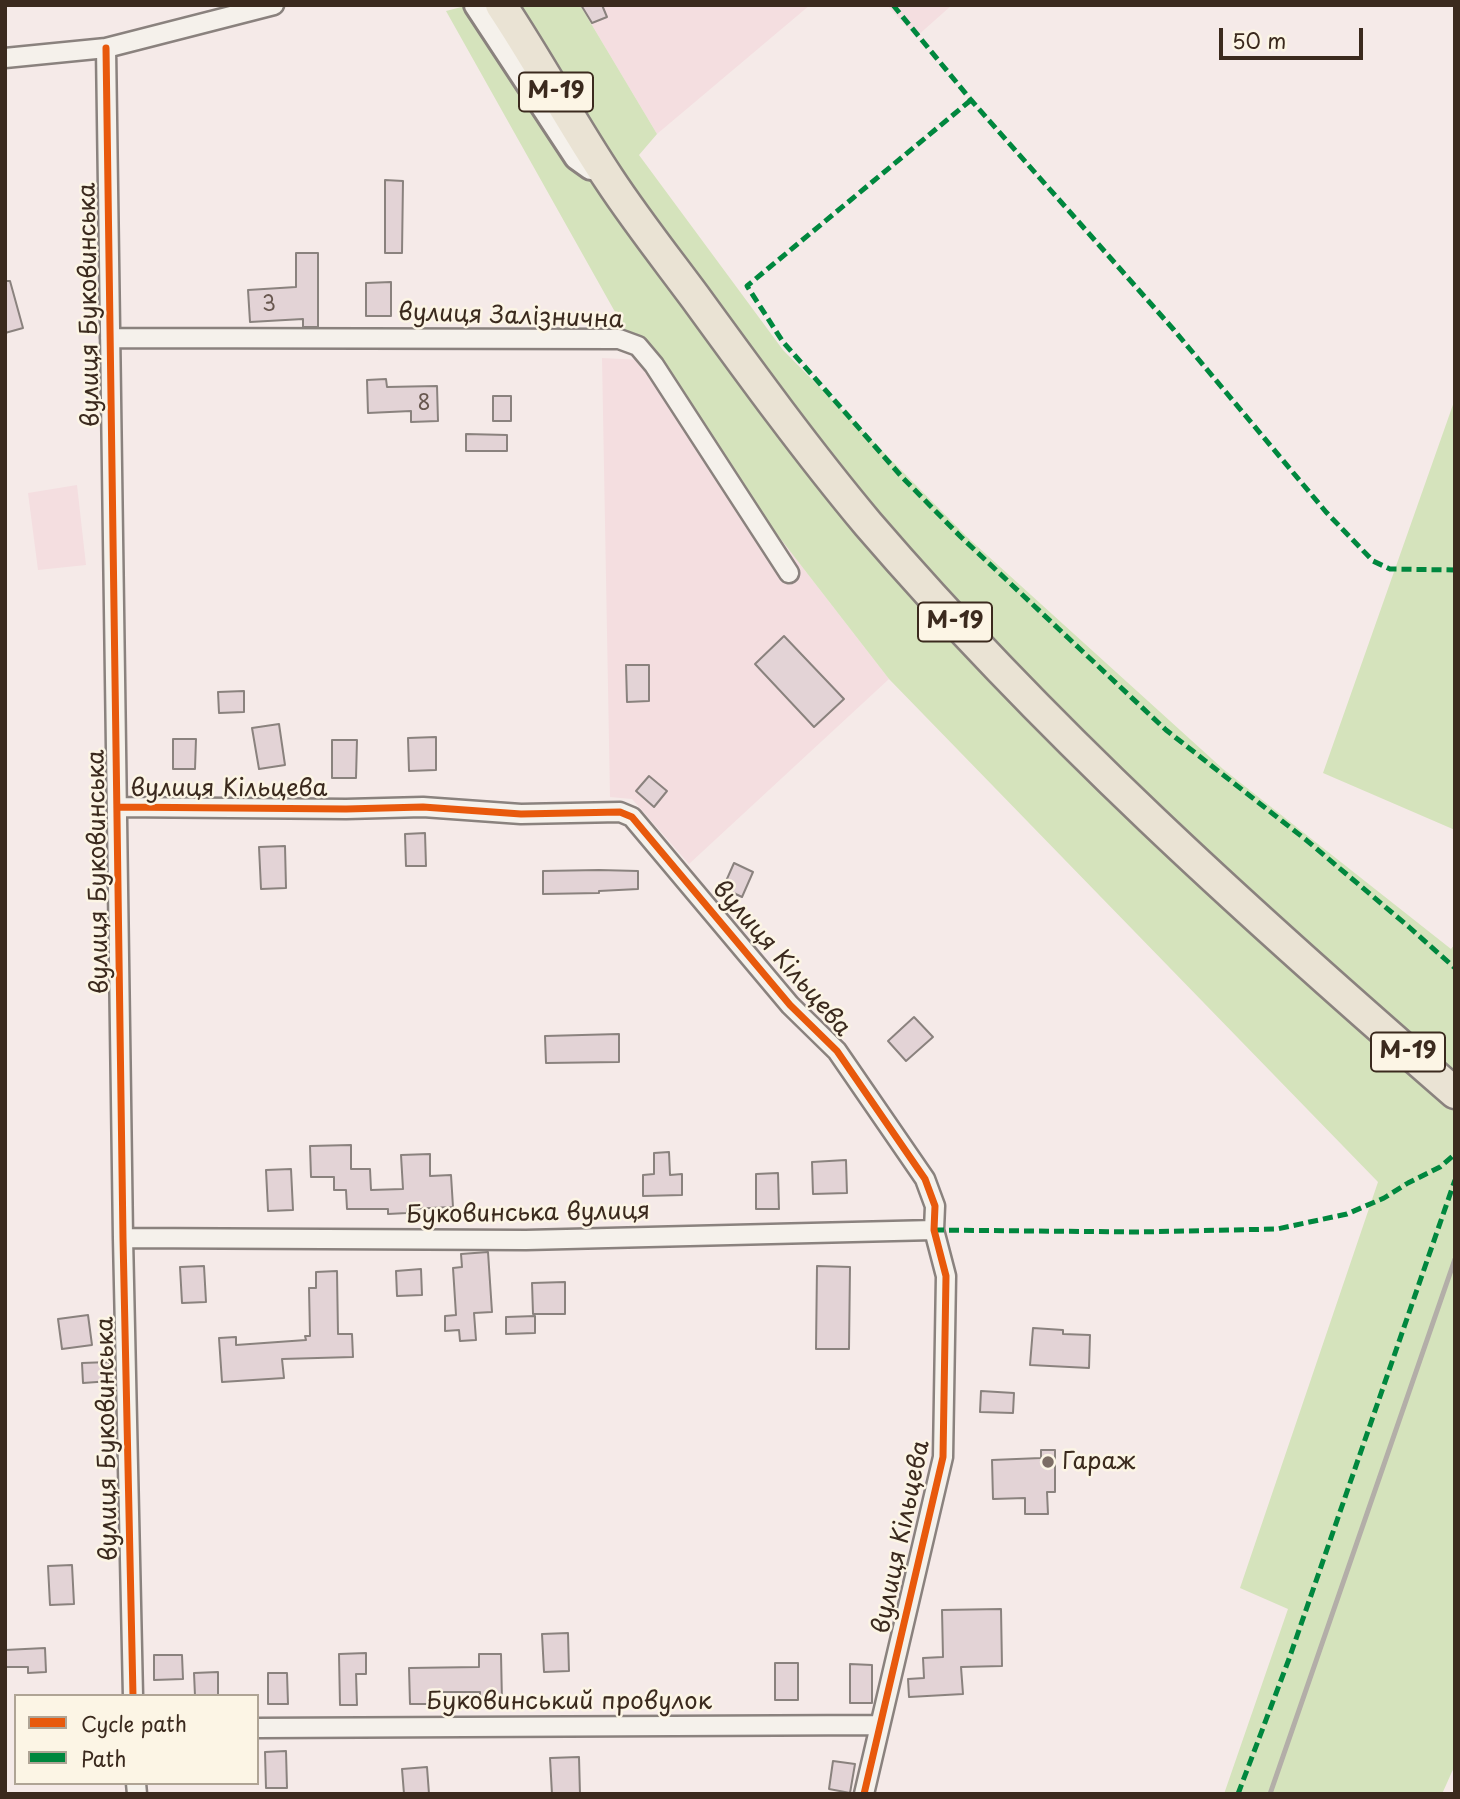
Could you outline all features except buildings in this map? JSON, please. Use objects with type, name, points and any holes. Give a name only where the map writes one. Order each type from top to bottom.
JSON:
[{"type":"highway","name":"М-19","points":[[501,5],[609,179],[761,388],[866,521],[969,638],[1048,720],[1167,835],[1455,1093]]},
{"type":"main road","points":[[477,5],[578,157],[609,179]]},
{"type":"street","points":[[5,58],[106,48],[274,5]]},
{"type":"street","name":"вулиця Буковинська","points":[[106,48],[123,1238],[133,1694]]},
{"type":"street","name":"вулиця Залізнична","points":[[110,338],[619,339],[638,346],[654,365],[789,573]]},
{"type":"street","name":"вулиця Кільцева","points":[[117,807],[423,807],[521,814],[620,812],[632,817],[790,1005],[837,1051],[925,1179],[935,1206],[934,1230],[946,1276],[943,1457],[864,1794]]},
{"type":"street","name":"Буковинська вулиця","points":[[123,1238],[526,1240],[934,1230]]},
{"type":"street","name":"Буковинський провулок","points":[[259,1728],[880,1725]]},
{"type":"shaded area","points":[[580,5],[810,5],[657,134]]},
{"type":"shaded area","points":[[887,5],[952,5],[916,37]]},
{"type":"shaded area","points":[[602,358],[642,360],[889,679],[689,864],[632,799],[610,797]]},
{"type":"shaded area","points":[[77,485],[86,565],[38,570],[28,493]]},
{"type":"green space","points":[[469,5],[580,5],[657,134],[639,155],[783,350],[967,537],[1223,769],[1451,949],[1455,944],[1455,1765],[1442,1794],[1224,1794],[1288,1609],[1240,1588],[1378,1182],[889,679],[642,360],[446,11]]},
{"type":"green space","points":[[1455,399],[1455,830],[1323,773]]},
{"type":"railway","points":[[1270,1794],[1455,1259]]},
{"type":"marked path","points":[[893,5],[971,100],[1174,330],[1326,512],[1373,561],[1390,569],[1455,570]]},
{"type":"marked path","points":[[971,100],[747,286],[783,342],[902,477],[961,537],[1166,730],[1305,839],[1455,968]]},
{"type":"marked path","points":[[934,1230],[1138,1232],[1277,1229],[1347,1214],[1384,1198],[1440,1167],[1455,1154]]},
{"type":"marked path","points":[[1238,1794],[1289,1659],[1455,1180]]},
{"type":"cycle path","points":[[106,48],[123,1238],[133,1694]]},
{"type":"cycle path","points":[[117,807],[423,807],[521,814],[620,812],[632,817],[790,1005],[837,1051],[925,1179],[935,1206],[934,1230],[946,1276],[943,1457],[864,1794]]},
{"type":"place","name":"Гараж","points":[[1048,1462]]}]
